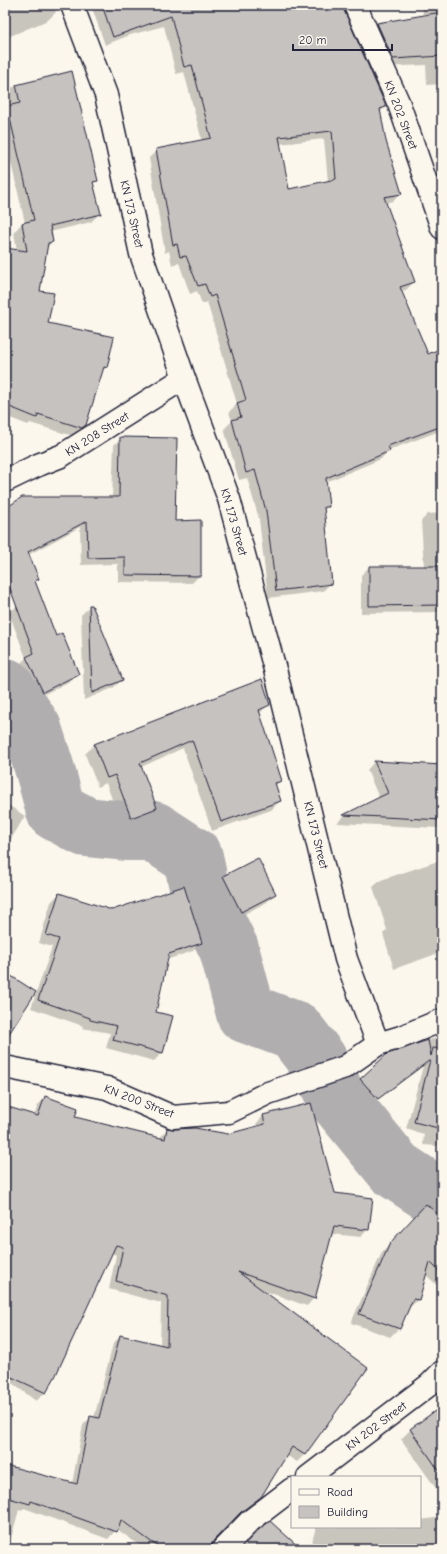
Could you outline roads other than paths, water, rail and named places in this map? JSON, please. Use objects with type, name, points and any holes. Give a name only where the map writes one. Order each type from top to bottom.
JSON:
[{"type":"street","name":"KN 173 Street","points":[[72,5],[106,95],[141,254],[184,378],[229,499],[276,677],[346,959],[378,1044]]},
{"type":"street","name":"KN 202 Street","points":[[355,5],[399,104],[442,228]]},
{"type":"street","name":"KN 208 Street","points":[[5,481],[61,456],[184,378]]},
{"type":"street","name":"KN 200 Street","points":[[5,1067],[107,1088],[173,1117],[229,1112],[268,1094],[345,1067],[378,1044],[401,1037],[442,1020]]},
{"type":"street","name":"KN 202 Street","points":[[309,1476],[429,1385],[442,1372]]},
{"type":"street","points":[[223,1549],[250,1521],[291,1490]]},
{"type":"waterway","points":[[5,688],[32,729],[56,811],[86,827],[126,831],[153,831],[193,857],[199,887],[229,949],[246,1013],[295,1031],[321,1065],[336,1097],[395,1169],[442,1200]]}]
